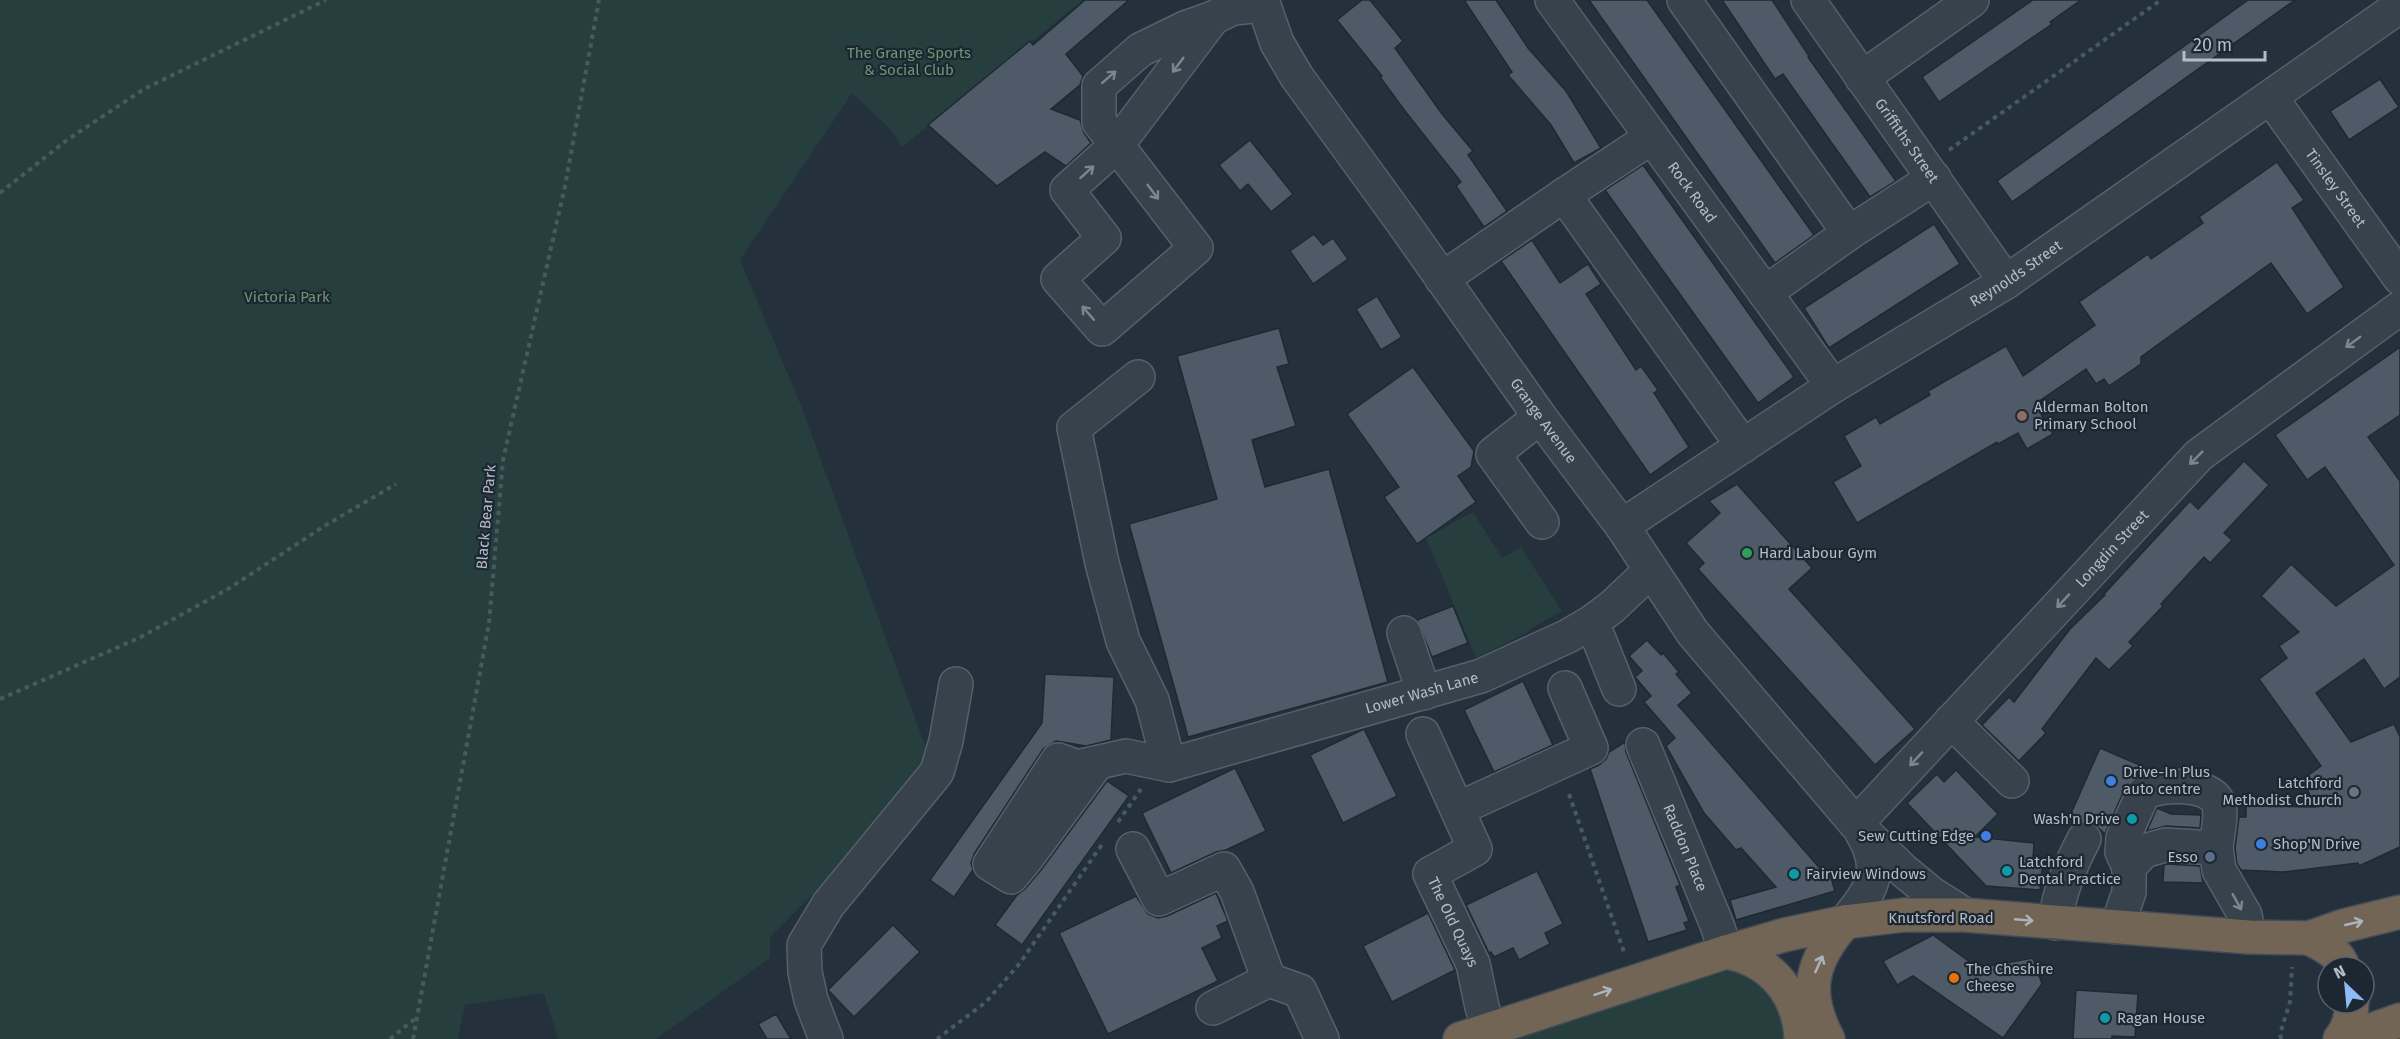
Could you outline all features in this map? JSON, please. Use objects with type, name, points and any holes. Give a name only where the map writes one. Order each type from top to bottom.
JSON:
[{"type":"highway","name":"Knutsford Road","points":[[1475,1034],[1726,952],[1784,935],[1845,922],[1904,915],[1965,915],[2249,937],[2304,952],[2343,926],[2400,912]]},
{"type":"highway","points":[[1828,1039],[1818,1022],[1813,1006],[1814,974],[1831,938],[1845,922]]},
{"type":"highway","points":[[2304,952],[2329,949],[2336,955]]},
{"type":"highway","points":[[1726,952],[1744,956],[1775,975],[1794,1004],[1800,1022],[1801,1039]]},
{"type":"highway","points":[[2350,1029],[2400,1020]]},
{"type":"street","name":"Rock Road","points":[[1552,0],[1833,386]]},
{"type":"street","points":[[1684,0],[1849,233]]},
{"type":"street","name":"Griffiths Street","points":[[1808,0],[2006,282]]},
{"type":"street","points":[[1862,78],[1972,0]]},
{"type":"street","points":[[1214,18],[1117,145],[1067,190],[1104,238],[1058,279],[1102,329],[1196,248],[1117,145],[1099,122],[1099,86],[1140,50],[1233,8],[1263,3]]},
{"type":"street","name":"Grange Avenue","points":[[1263,3],[1277,43],[1297,77],[1540,417],[1622,526],[1693,633],[1856,824],[1904,871],[1932,894],[1965,915]]},
{"type":"street","name":"Reynolds Street","points":[[1622,526],[1833,386],[2006,282],[2400,6]]},
{"type":"street","name":"Tinsley Street","points":[[2271,98],[2400,278]]},
{"type":"street","points":[[1442,279],[1652,137]]},
{"type":"street","points":[[1765,293],[1930,172]]},
{"type":"street","points":[[1564,195],[1743,446]]},
{"type":"street","name":"Longdin Street","points":[[1856,824],[2199,455],[2400,308]]},
{"type":"street","points":[[1097,763],[1126,756],[1169,765],[1152,700],[1123,641],[1102,563],[1074,428],[1138,377]]},
{"type":"street","points":[[1540,417],[1493,454],[1542,522]]},
{"type":"street","name":"Lower Wash Lane","points":[[1169,765],[1481,676],[1568,636],[1592,622],[1612,607],[1650,571]]},
{"type":"street","points":[[1592,622],[1619,689]]},
{"type":"street","points":[[1404,633],[1424,693]]},
{"type":"street","points":[[821,1025],[805,972],[804,945],[828,904],[937,772],[946,741],[956,684]]},
{"type":"street","points":[[1458,809],[1590,748],[1565,688]]},
{"type":"street","points":[[1951,721],[2012,781]]},
{"type":"street","name":"The Old Quays","points":[[1423,734],[1475,849],[1430,874],[1473,964],[1482,1007],[1475,1034]]},
{"type":"street","name":"Raddon Place","points":[[1643,745],[1726,952]]},
{"type":"street","points":[[2117,927],[2129,892],[2129,867],[2122,852],[2123,838],[2143,794],[2158,786],[2198,788],[2208,792],[2216,799],[2219,807],[2216,848],[2219,870],[2245,915],[2249,937]]},
{"type":"street","name":"Grange Avenue","points":[[1845,922],[1865,898],[1872,885],[1874,873],[1870,850],[1856,824]]},
{"type":"street","points":[[1119,837],[1160,899],[1224,869],[1237,892],[1269,980]]},
{"type":"street","points":[[2055,923],[2058,902],[2068,870],[2084,839]]},
{"type":"street","points":[[2129,867],[2144,851],[2165,845],[2216,848]]},
{"type":"street","points":[[1214,1008],[1269,980],[1300,991],[1322,1039]]},
{"type":"street","points":[[2350,1029],[2400,1030]]},
{"type":"path","points":[[0,193],[67,140],[144,89],[326,0]]},
{"type":"path","name":"Black Bear Park","points":[[413,1039],[489,623],[503,460],[565,186],[599,0]]},
{"type":"path","points":[[1930,172],[2161,0]]},
{"type":"path","points":[[0,699],[139,638],[228,589],[326,525],[396,484]]},
{"type":"path","points":[[937,1039],[986,1002],[1020,963],[1119,837],[1142,786],[1169,765]]},
{"type":"path","points":[[1569,794],[1634,982]]},
{"type":"path","points":[[2281,1039],[2280,1034],[2290,1002],[2292,966],[2304,952]]},
{"type":"path","points":[[390,1039],[418,1016]]},
{"type":"green space","name":"Victoria Park","points":[[0,0],[1083,0],[902,147],[890,129],[852,93],[740,260],[802,408],[935,773],[770,937],[770,958],[656,1039],[558,1039],[544,993],[465,1005],[458,1039],[0,1039]]},
{"type":"green space","points":[[1473,512],[1502,558],[1521,547],[1562,611],[1526,633],[1476,658],[1426,538]]},
{"type":"green space","points":[[1744,956],[1801,1039],[1460,1039]]},
{"type":"building","points":[[1085,0],[1129,0],[1066,54],[1083,76],[1080,85],[1051,109],[1080,120],[1084,133],[1091,143],[1066,166],[1045,152],[997,186],[928,125],[1030,41],[1033,45]]},
{"type":"building","points":[[1362,0],[1370,0],[1403,41],[1395,48],[1442,114],[1473,151],[1468,155],[1507,211],[1484,227],[1456,186],[1461,182],[1337,20]]},
{"type":"building","points":[[1464,0],[1496,0],[1528,48],[1566,91],[1601,148],[1574,163],[1551,125],[1508,75],[1512,72]]},
{"type":"building","points":[[1589,0],[1647,0],[1814,235],[1775,263]]},
{"type":"building","points":[[1722,0],[1772,0],[1808,57],[1896,181],[1870,197],[1783,74],[1775,79]]},
{"type":"building","points":[[2033,0],[2081,0],[2050,22],[2052,24],[1939,102],[1922,77]]},
{"type":"building","points":[[2248,0],[2295,0],[2012,202],[1997,181]]},
{"type":"building","points":[[2380,79],[2399,107],[2349,140],[2330,111]]},
{"type":"building","points":[[1250,140],[1293,194],[1271,212],[1248,184],[1240,191],[1219,165]]},
{"type":"building","points":[[2277,162],[2304,200],[2292,208],[2344,287],[2307,314],[2271,263],[2141,357],[2141,364],[2109,386],[2104,379],[2096,384],[2086,369],[2035,404],[2053,434],[2027,449],[2018,433],[1998,444],[1997,442],[1857,523],[1833,482],[1861,466],[1844,436],[1876,417],[1880,424],[1930,395],[1928,391],[2006,346],[2023,376],[2095,325],[2079,302],[2148,254],[2151,259],[2203,223],[2199,217]]},
{"type":"building","points":[[1643,165],[1794,377],[1758,403],[1605,190]]},
{"type":"building","points":[[1934,224],[1960,264],[1829,348],[1804,308]]},
{"type":"building","points":[[1314,234],[1323,245],[1333,238],[1348,259],[1313,284],[1290,251]]},
{"type":"building","points":[[1532,240],[1560,283],[1588,264],[1601,284],[1586,294],[1636,370],[1641,366],[1658,390],[1654,393],[1689,447],[1650,475],[1501,261]]},
{"type":"building","points":[[1377,296],[1402,337],[1381,350],[1356,309]]},
{"type":"building","points":[[1279,328],[1289,364],[1277,367],[1296,426],[1252,440],[1265,487],[1329,469],[1388,682],[1188,737],[1129,524],[1217,499],[1177,356]]},
{"type":"building","points":[[2400,347],[2400,415],[2368,437],[2400,481],[2400,677],[2384,689],[2364,659],[2316,693],[2351,742],[2394,724],[2400,737],[2400,847],[2359,866],[2358,863],[2283,872],[2241,870],[2237,864],[2235,848],[2239,817],[2246,817],[2246,806],[2315,807],[2303,779],[2321,766],[2259,679],[2287,658],[2279,646],[2299,632],[2261,596],[2291,564],[2336,606],[2394,565],[2325,467],[2307,480],[2275,435]]},
{"type":"building","points":[[1413,367],[1474,451],[1471,467],[1458,476],[1476,502],[1417,544],[1384,497],[1399,487],[1347,414]]},
{"type":"building","points":[[2244,461],[2269,485],[2224,533],[2232,540],[2210,563],[2204,557],[2129,642],[2133,646],[2109,670],[2096,658],[2042,729],[2046,733],[2019,761],[1982,725],[2009,697],[2014,702],[2070,629],[2105,595],[2190,501],[2198,509]]},
{"type":"building","points":[[1737,484],[1812,568],[1789,589],[1915,729],[1875,765],[1698,569],[1704,563],[1686,543],[1720,513],[1709,501]]},
{"type":"building","points":[[1453,606],[1468,643],[1432,657],[1417,620]]},
{"type":"building","points":[[1647,640],[1661,655],[1663,653],[1679,672],[1676,674],[1692,693],[1678,705],[1824,873],[1829,871],[1835,891],[1736,920],[1730,900],[1776,887],[1741,848],[1736,850],[1704,813],[1666,746],[1675,738],[1644,702],[1651,696],[1635,677],[1642,671],[1629,656]]},
{"type":"building","points":[[1045,674],[1114,677],[1111,740],[1086,746],[1056,741],[1043,749],[974,854],[971,863],[973,870],[954,897],[930,880],[1042,723]]},
{"type":"building","points":[[1523,681],[1553,745],[1494,772],[1464,710]]},
{"type":"building","points":[[1364,729],[1397,796],[1343,823],[1310,755]]},
{"type":"building","points":[[1625,742],[1626,752],[1680,885],[1676,887],[1689,921],[1684,923],[1687,930],[1648,942],[1590,769],[1599,765],[1606,759],[1609,752]]},
{"type":"building","name":"Drive-In Plus auto centre","points":[[2100,748],[2142,766],[2138,776],[2126,786],[2105,834],[2092,822],[2078,822],[2069,818]]},
{"type":"building","points":[[1235,768],[1266,831],[1171,873],[1142,813]]},
{"type":"building","points":[[1956,770],[1998,814],[1975,837],[2034,843],[2033,858],[2043,859],[2040,890],[1986,886],[1907,803],[1937,774],[1944,782]]},
{"type":"building","points":[[1107,781],[1129,796],[1022,945],[995,925],[1017,895],[1041,870]]},
{"type":"building","points":[[2157,808],[2171,814],[2201,815],[2200,828],[2166,826],[2147,831]]},
{"type":"building","points":[[2164,865],[2200,866],[2203,883],[2163,882]]},
{"type":"building","points":[[1537,871],[1563,924],[1545,933],[1550,944],[1519,960],[1513,948],[1494,957],[1491,952],[1489,953],[1466,905]]},
{"type":"building","points":[[1216,893],[1228,921],[1217,926],[1222,938],[1202,948],[1218,981],[1108,1034],[1059,933],[1136,896],[1148,914],[1158,918]]},
{"type":"building","points":[[1428,913],[1455,970],[1392,1002],[1363,946]]},
{"type":"building","points":[[893,925],[920,952],[854,1017],[828,990]]},
{"type":"building","points":[[1933,935],[1978,968],[2033,958],[2042,984],[2003,1038],[1913,976],[1897,985],[1883,961]]},
{"type":"building","name":"Ragan House","points":[[2076,990],[2138,994],[2135,1037],[2073,1039]]},
{"type":"building","points":[[776,1014],[791,1039],[767,1039],[758,1024]]},
{"type":"place","name":"Alderman Bolton Primary School","points":[[2022,416]]},
{"type":"place","name":"Hard Labour Gym","points":[[1747,553]]},
{"type":"place","name":"Drive-In Plus auto centre","points":[[2111,781]]},
{"type":"place","name":"Latchford Methodist Church","points":[[2354,792]]},
{"type":"place","name":"Wash'n Drive","points":[[2132,819]]},
{"type":"place","name":"Sew Cutting Edge","points":[[1986,836]]},
{"type":"place","name":"Shop'N Drive","points":[[2261,844]]},
{"type":"place","name":"Esso","points":[[2210,857]]},
{"type":"place","name":"Latchford Dental Practice","points":[[2007,871]]},
{"type":"place","name":"Fairview Windows","points":[[1794,874]]},
{"type":"place","name":"The Cheshire Cheese","points":[[1954,978]]},
{"type":"place","name":"Ragan House","points":[[2105,1018]]},
{"type":"park label","name":"The Grange Sports & Social Club","points":[[909,62]]}]
